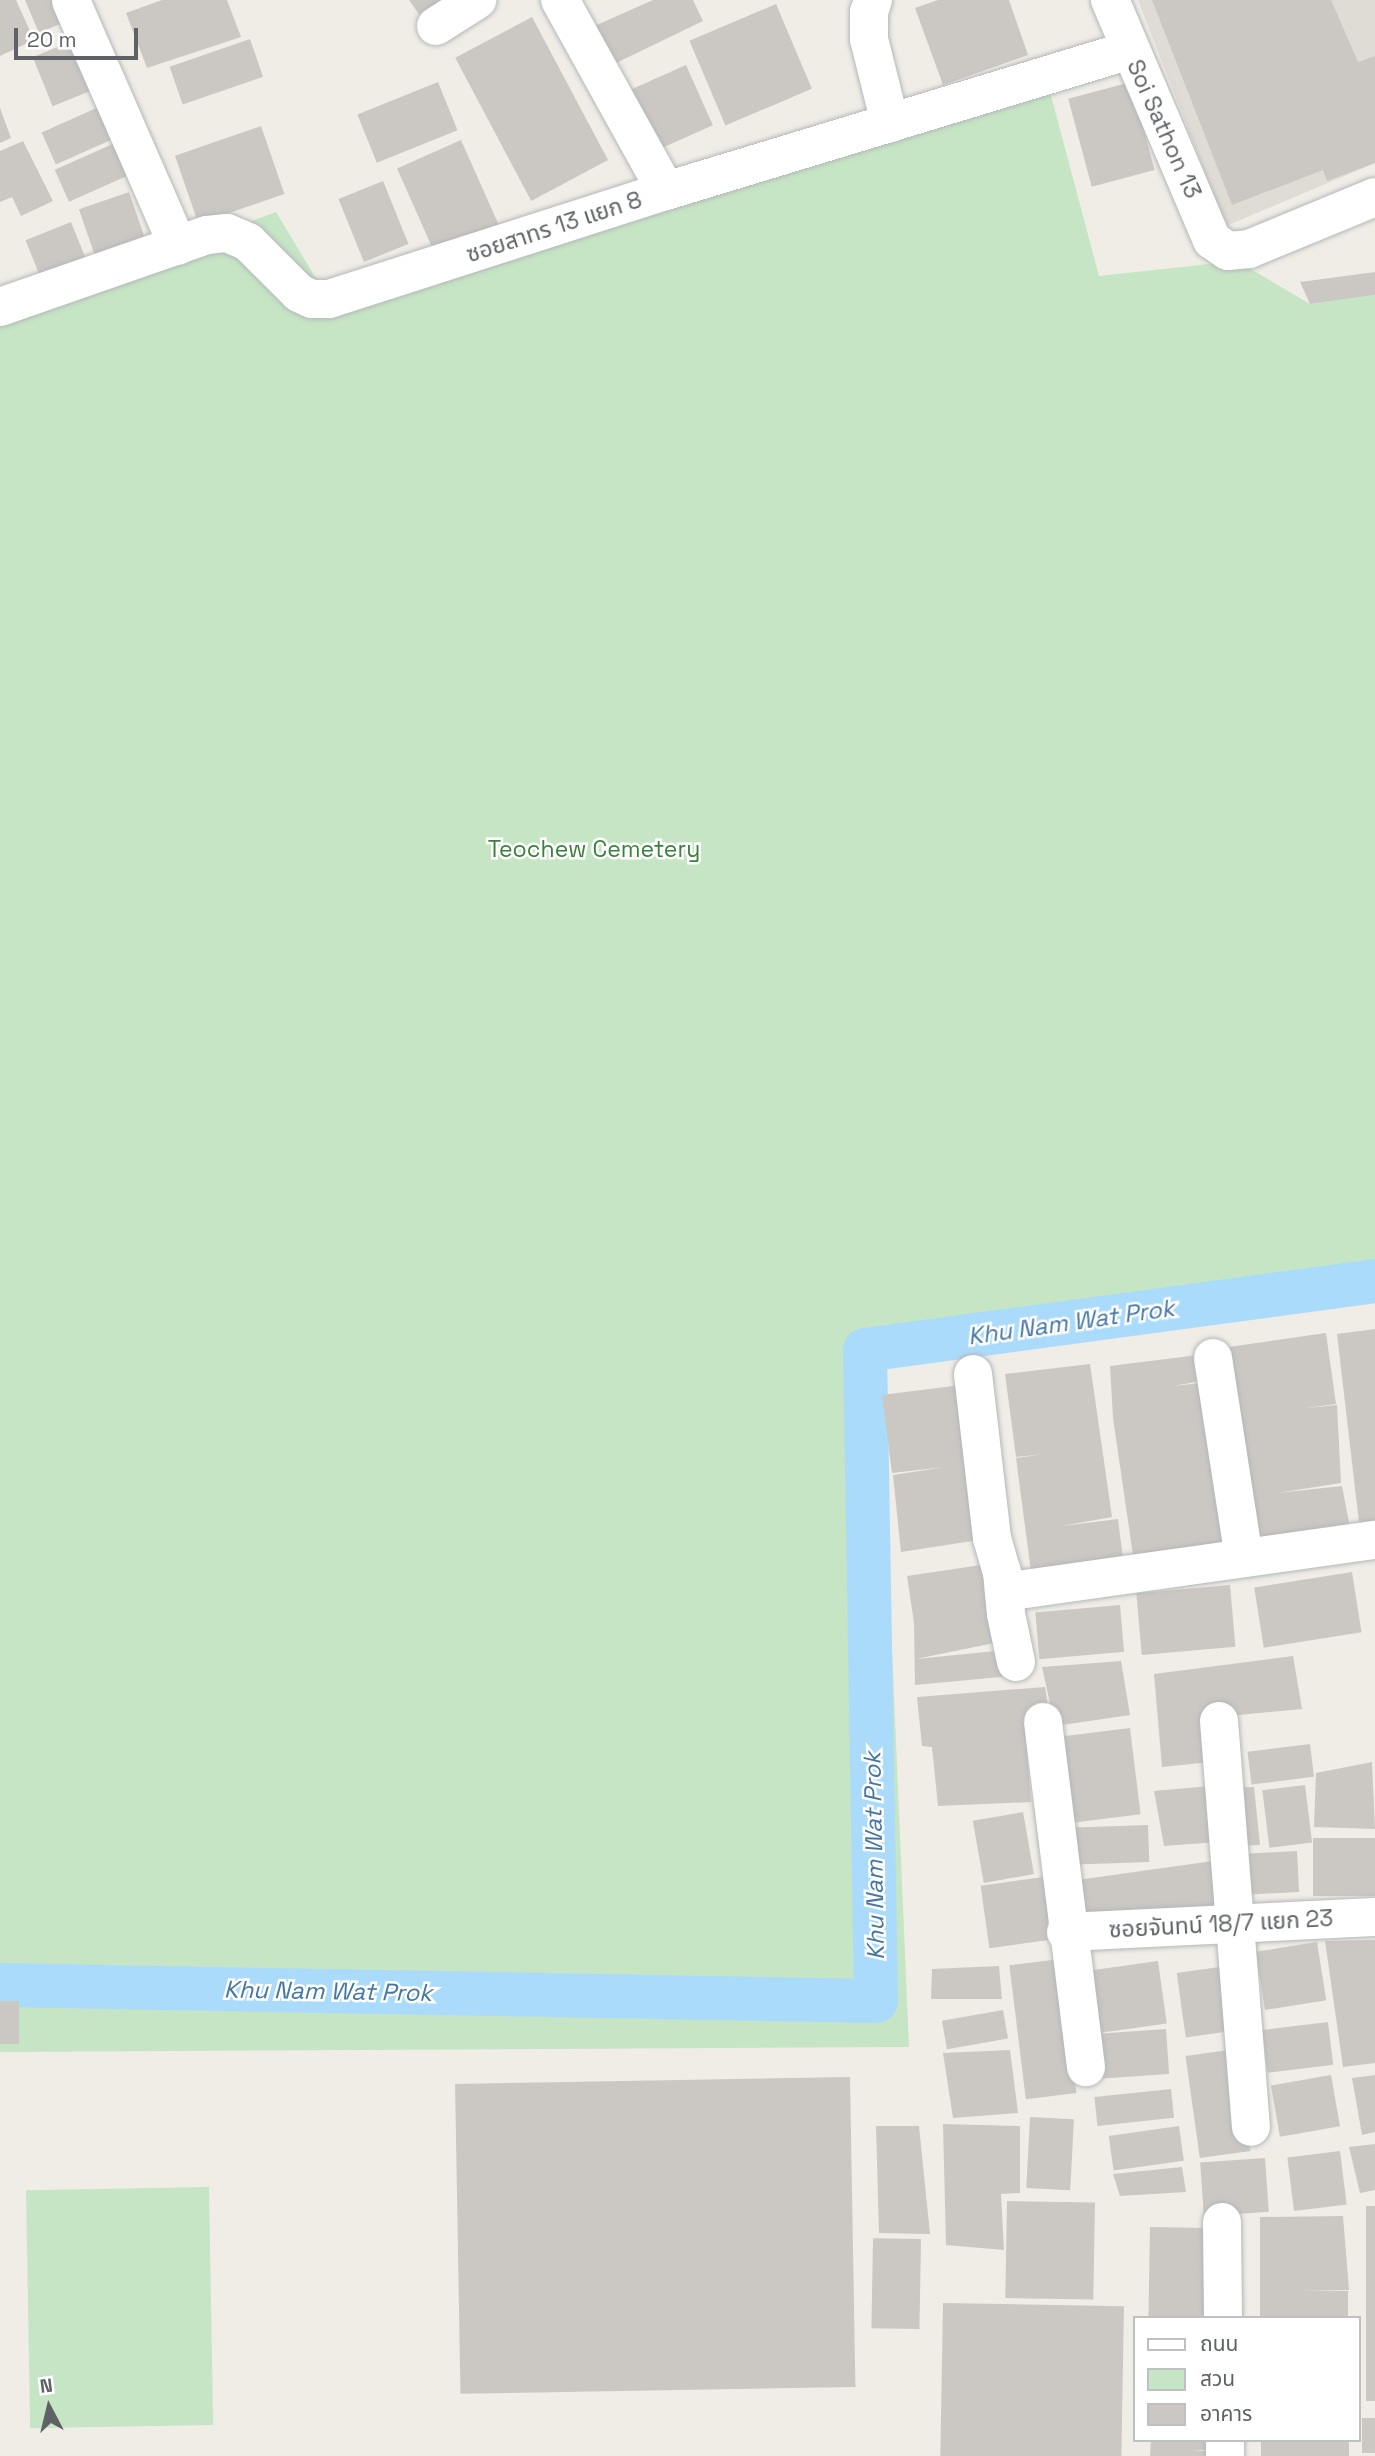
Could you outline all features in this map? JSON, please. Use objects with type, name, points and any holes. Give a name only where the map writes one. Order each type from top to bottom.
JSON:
[{"type":"street","points":[[436,26],[477,0]]},
{"type":"street","points":[[560,0],[666,191]]},
{"type":"street","points":[[873,0],[869,12],[869,39],[890,123]]},
{"type":"street","name":"Soi Sathon 13","points":[[1110,0],[1212,240],[1228,251],[1249,249],[1375,197]]},
{"type":"street","points":[[71,1],[178,246]]},
{"type":"street","name":"ซอยสาทร 13 แยก 8","points":[[0,307],[207,235],[228,233],[248,242],[299,293],[312,299],[329,299],[666,191],[1129,50]]},
{"type":"street","points":[[1213,1357],[1244,1558]]},
{"type":"street","points":[[973,1374],[992,1538],[1016,1662]]},
{"type":"street","points":[[1004,1592],[1375,1540]]},
{"type":"street","points":[[1219,1721],[1251,2127]]},
{"type":"street","points":[[1043,1722],[1066,1932],[1086,2067]]},
{"type":"street","name":"ซอยจันทน์ 18/7 แยก 23","points":[[1066,1932],[1375,1917]]},
{"type":"street","points":[[1222,2222],[1223,2316]]},
{"type":"shaded area","points":[[1138,0],[1375,0],[1375,163],[1226,226]]},
{"type":"green space","name":"Teochew Cemetery","points":[[1049,88],[1099,276],[1237,261],[1310,304],[1375,295],[1375,1300],[880,1367],[909,2047],[0,2052],[0,317],[276,212],[335,310]]},
{"type":"green space","points":[[209,2187],[213,2425],[30,2428],[26,2190]]},
{"type":"building","points":[[0,0],[16,0],[34,40],[0,56]]},
{"type":"building","points":[[25,0],[61,0],[69,20],[39,33]]},
{"type":"building","points":[[162,0],[227,0],[241,37],[147,68],[126,13]]},
{"type":"building","points":[[409,0],[445,0],[420,16]]},
{"type":"building","points":[[653,0],[693,0],[703,21],[612,65],[590,28]]},
{"type":"building","points":[[938,0],[1009,0],[1028,55],[943,85],[915,8]]},
{"type":"building","points":[[1152,0],[1331,0],[1358,62],[1375,56],[1375,163],[1327,181],[1323,170],[1232,205]]},
{"type":"building","points":[[776,4],[812,89],[725,125],[689,41]]},
{"type":"building","points":[[532,17],[608,160],[531,201],[455,58]]},
{"type":"building","points":[[80,38],[100,87],[53,106],[33,57]]},
{"type":"building","points":[[250,39],[263,77],[183,104],[170,67]]},
{"type":"building","points":[[686,65],[713,125],[656,151],[629,90]]},
{"type":"building","points":[[438,82],[457,130],[377,163],[357,115]]},
{"type":"building","points":[[1131,82],[1155,170],[1092,187],[1068,99]]},
{"type":"building","points":[[101,106],[115,138],[56,164],[42,132]]},
{"type":"building","points":[[0,108],[11,138],[0,143]]},
{"type":"building","points":[[261,126],[284,194],[198,224],[175,156]]},
{"type":"building","points":[[461,140],[499,225],[435,253],[397,168]]},
{"type":"building","points":[[23,141],[53,201],[21,216],[12,197],[0,202],[0,151]]},
{"type":"building","points":[[115,143],[129,175],[69,202],[55,170]]},
{"type":"building","points":[[383,181],[408,244],[364,262],[338,199]]},
{"type":"building","points":[[129,192],[148,247],[98,264],[79,209]]},
{"type":"building","points":[[71,222],[87,262],[42,280],[26,240]]},
{"type":"building","points":[[1375,272],[1375,295],[1310,304],[1300,282]]},
{"type":"building","points":[[1375,1329],[1375,1529],[1360,1531],[1337,1334]]},
{"type":"building","points":[[1326,1333],[1336,1404],[1305,1408],[1337,1405],[1341,1483],[1277,1493],[1342,1486],[1352,1538],[1259,1555],[1229,1347]]},
{"type":"building","points":[[1198,1355],[1201,1381],[1173,1386],[1201,1383],[1228,1560],[1135,1569],[1113,1418],[1110,1366]]},
{"type":"building","points":[[1090,1364],[1112,1517],[1062,1526],[1118,1519],[1125,1574],[1033,1587],[1016,1458],[1044,1454],[1016,1457],[1005,1374]]},
{"type":"building","points":[[969,1384],[992,1538],[901,1552],[893,1475],[945,1467],[892,1473],[882,1395]]},
{"type":"building","points":[[988,1564],[1004,1641],[916,1659],[1005,1650],[1011,1676],[915,1685],[914,1623],[907,1576]]},
{"type":"building","points":[[1352,1572],[1362,1632],[1264,1648],[1254,1587]]},
{"type":"building","points":[[1230,1585],[1235,1647],[1142,1655],[1136,1593]]},
{"type":"building","points":[[1120,1605],[1124,1652],[1039,1659],[1035,1612]]},
{"type":"building","points":[[1293,1656],[1302,1709],[1207,1718],[1211,1762],[1162,1767],[1154,1674]]},
{"type":"building","points":[[1121,1661],[1130,1715],[1055,1726],[1042,1667]]},
{"type":"building","points":[[1045,1687],[1051,1726],[1025,1729],[1031,1802],[938,1806],[932,1747],[922,1746],[917,1697]]},
{"type":"building","points":[[1130,1728],[1141,1814],[1074,1823],[1063,1736]]},
{"type":"building","points":[[1310,1744],[1314,1777],[1251,1784],[1247,1752]]},
{"type":"building","points":[[1372,1762],[1375,1829],[1314,1827],[1316,1773]]},
{"type":"building","points":[[1305,1785],[1312,1843],[1269,1848],[1262,1790]]},
{"type":"building","points":[[1210,1786],[1218,1842],[1164,1846],[1154,1791]]},
{"type":"building","points":[[1254,1787],[1260,1845],[1230,1846],[1229,1788]]},
{"type":"building","points":[[1023,1812],[1034,1874],[984,1883],[973,1821]]},
{"type":"building","points":[[1148,1825],[1149,1862],[1076,1865],[1075,1828]]},
{"type":"building","points":[[1313,1838],[1375,1838],[1375,1896],[1313,1896]]},
{"type":"building","points":[[1297,1851],[1299,1892],[1238,1895],[1236,1854]]},
{"type":"building","points":[[1213,1861],[1222,1924],[1086,1943],[1077,1880]]},
{"type":"building","points":[[1043,1877],[1052,1939],[989,1948],[981,1886]]},
{"type":"building","points":[[1375,1940],[1375,2063],[1343,2067],[1325,1941]]},
{"type":"building","points":[[1317,1942],[1326,2000],[1265,2010],[1256,1952]]},
{"type":"building","points":[[1060,1959],[1076,2093],[1026,2099],[1009,1965]]},
{"type":"building","points":[[1158,1961],[1167,2023],[1095,2033],[1087,1971]]},
{"type":"building","points":[[1248,1963],[1257,2027],[1186,2037],[1177,1973]]},
{"type":"building","points":[[999,1966],[1002,1999],[931,1999],[932,1969]]},
{"type":"building","points":[[0,2001],[19,2001],[19,2044],[0,2044]]},
{"type":"building","points":[[1003,2010],[1008,2039],[947,2049],[942,2021]]},
{"type":"building","points":[[1328,2022],[1333,2065],[1268,2073],[1262,2030]]},
{"type":"building","points":[[1166,2029],[1169,2074],[1095,2079],[1092,2034]]},
{"type":"building","points":[[1236,2049],[1250,2151],[1200,2158],[1185,2056]]},
{"type":"building","points":[[1010,2050],[1018,2113],[953,2118],[943,2053]]},
{"type":"building","points":[[1331,2075],[1340,2126],[1280,2137],[1271,2086]]},
{"type":"building","points":[[1375,2075],[1375,2132],[1362,2135],[1352,2078]]},
{"type":"building","points":[[850,2077],[855,2387],[460,2394],[455,2084]]},
{"type":"building","points":[[1171,2089],[1174,2118],[1097,2126],[1094,2097]]},
{"type":"building","points":[[1030,2117],[1074,2119],[1070,2190],[1026,2188]]},
{"type":"building","points":[[943,2124],[1020,2126],[1020,2193],[1001,2194],[1004,2250],[946,2245]]},
{"type":"building","points":[[876,2126],[919,2126],[930,2234],[879,2233]]},
{"type":"building","points":[[1179,2126],[1184,2161],[1114,2171],[1109,2136]]},
{"type":"building","points":[[1375,2144],[1375,2190],[1360,2193],[1349,2147]]},
{"type":"building","points":[[1340,2151],[1347,2205],[1294,2211],[1287,2157]]},
{"type":"building","points":[[1265,2158],[1269,2212],[1204,2216],[1200,2163]]},
{"type":"building","points":[[1182,2167],[1186,2192],[1120,2196],[1113,2174]]},
{"type":"building","points":[[1007,2201],[1095,2203],[1093,2300],[1005,2298]]},
{"type":"building","points":[[1366,2206],[1375,2206],[1375,2401],[1366,2401]]},
{"type":"building","points":[[1343,2216],[1349,2290],[1302,2291],[1348,2291],[1348,2316],[1260,2316],[1260,2217]]},
{"type":"building","points":[[1150,2227],[1210,2228],[1208,2316],[1148,2316]]},
{"type":"building","points":[[873,2238],[921,2239],[919,2329],[871,2328]]},
{"type":"building","points":[[943,2303],[1124,2306],[1121,2456],[940,2456]]},
{"type":"building","points":[[1362,2418],[1375,2418],[1375,2453],[1362,2453]]},
{"type":"building","points":[[1151,2442],[1215,2442],[1216,2449],[1193,2451],[1216,2451],[1216,2456],[1150,2456]]},
{"type":"building","points":[[1261,2442],[1349,2442],[1349,2456],[1261,2456]]},
{"type":"waterway","name":"Khu Nam Wat Prok","points":[[0,1985],[876,2001],[865,1350],[1375,1281]]}]
